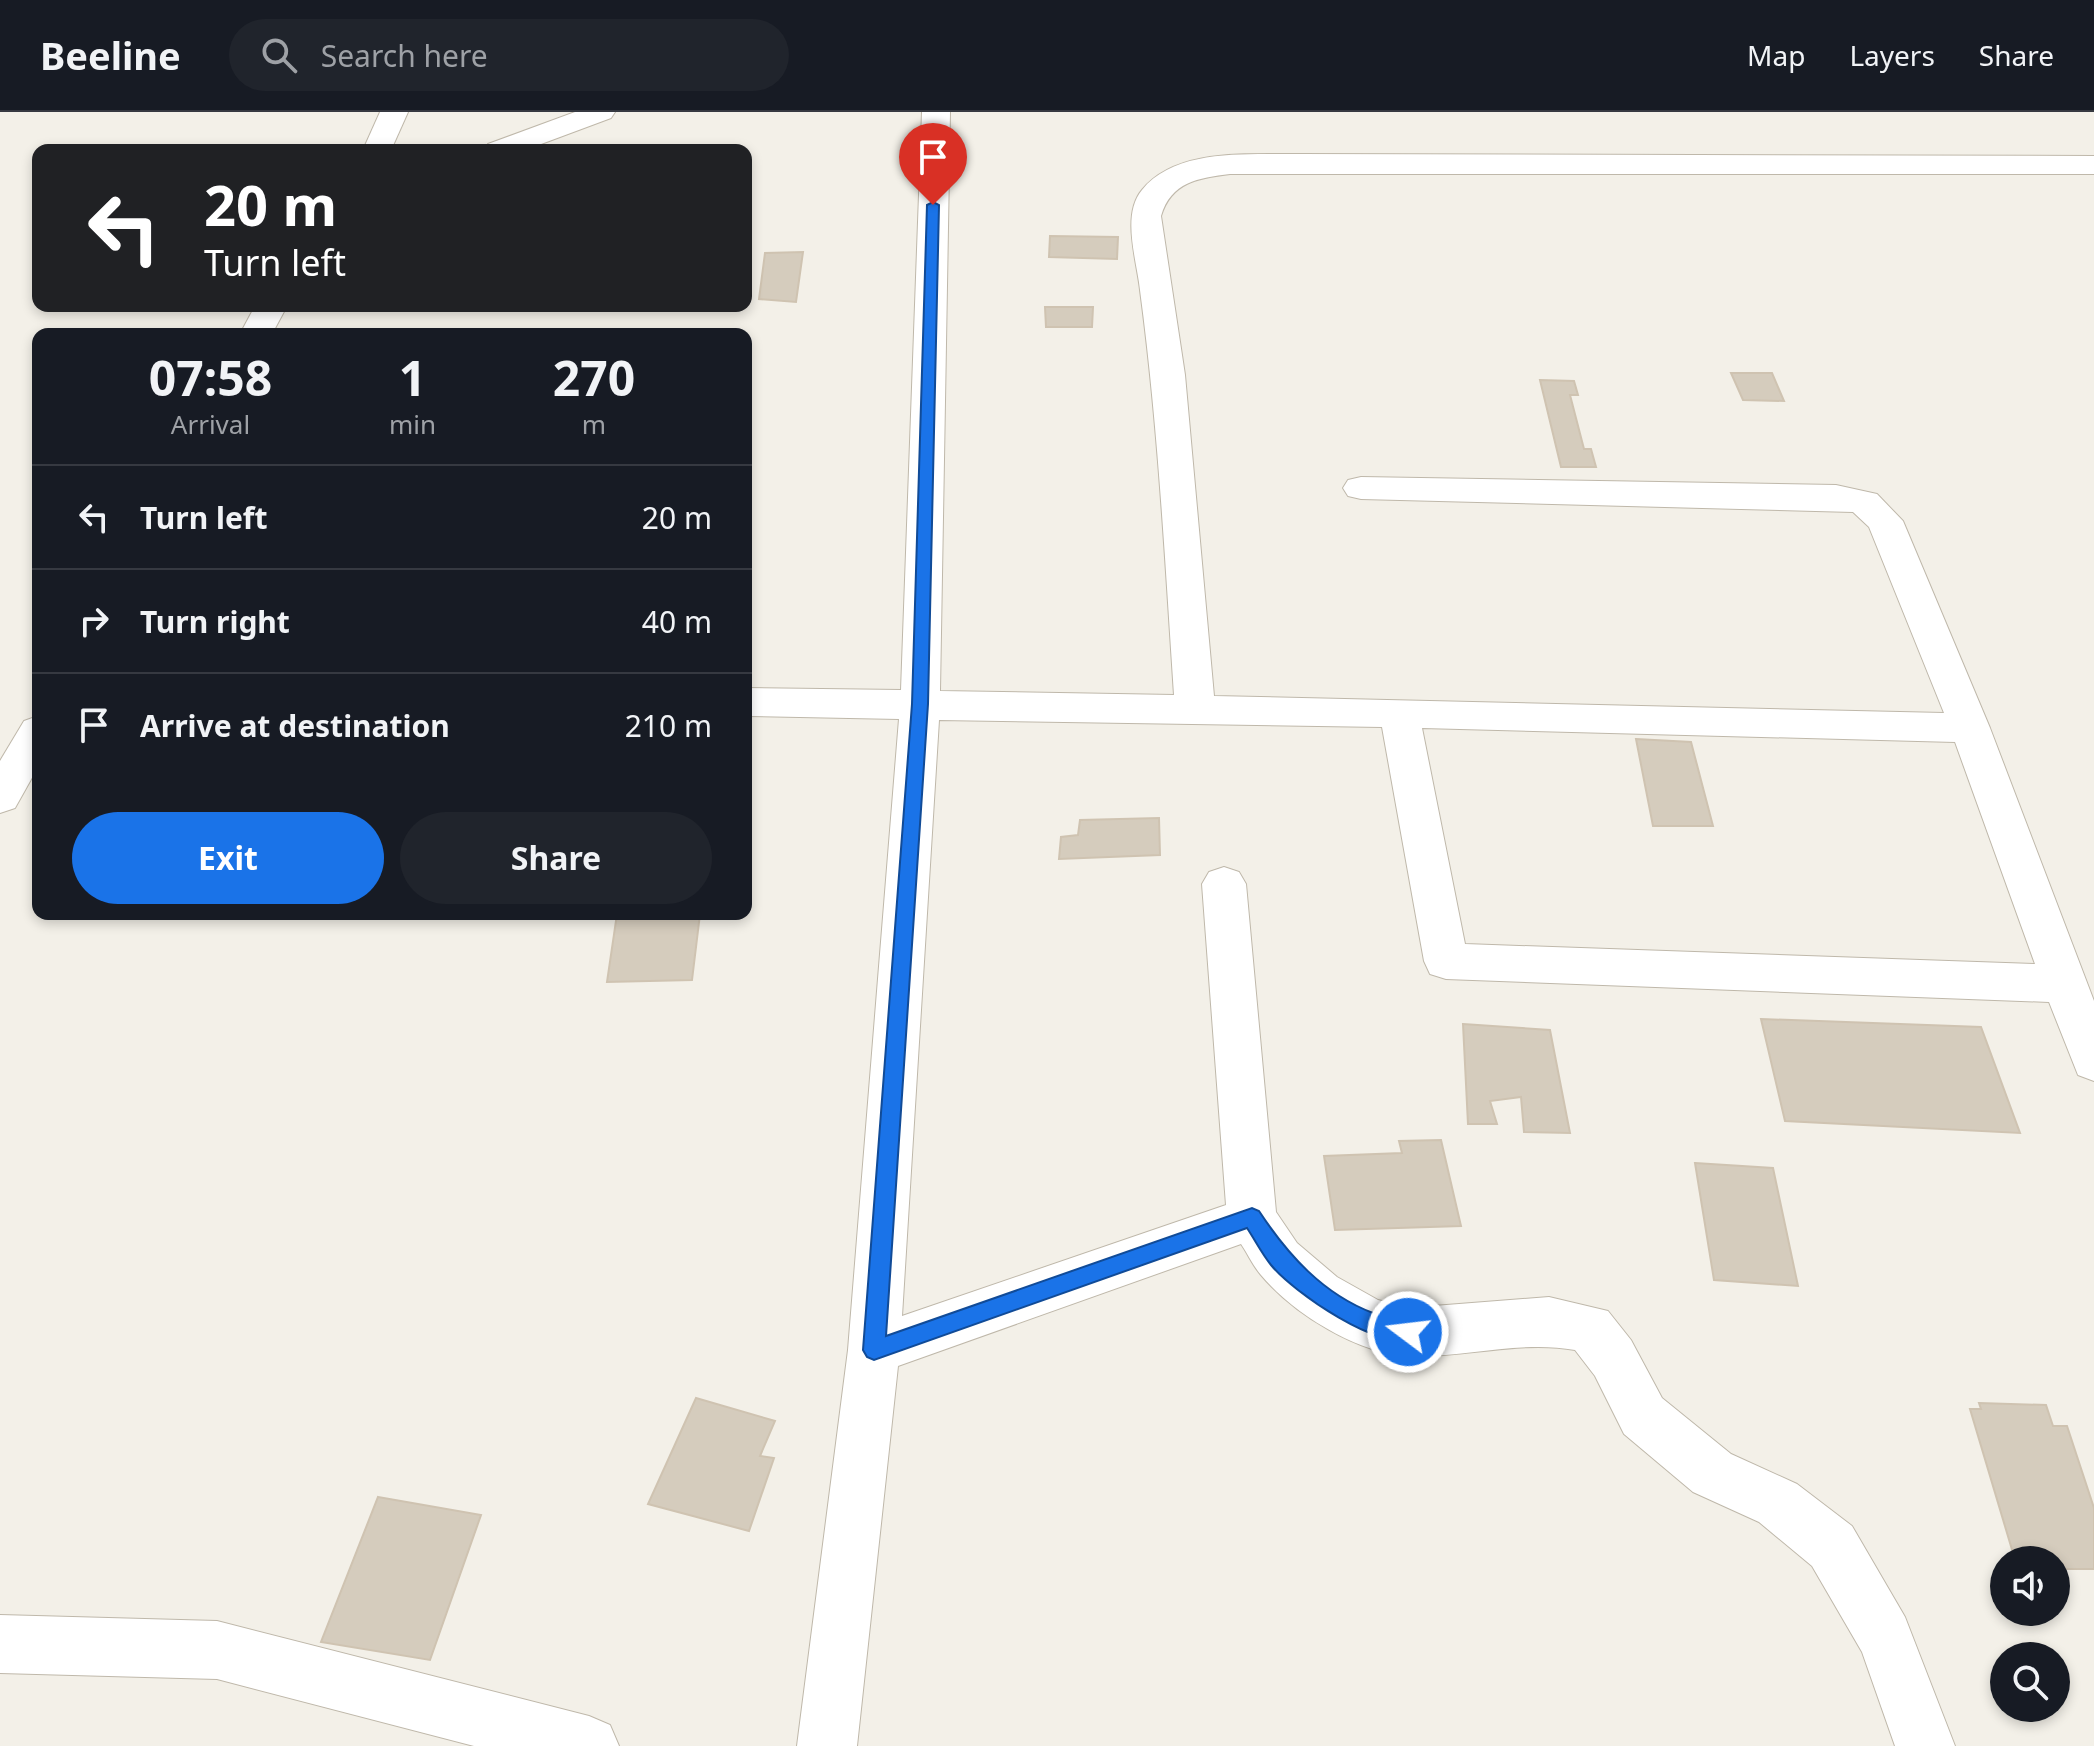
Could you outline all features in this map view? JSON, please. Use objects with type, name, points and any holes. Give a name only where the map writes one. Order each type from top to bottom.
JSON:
[{"type":"street","points":[[380,144],[394,112]]},
{"type":"street","points":[[514,144],[601,112]]},
{"type":"street","points":[[827,1746],[874,1350],[920,704],[936,112]]},
{"type":"street","points":[[1195,709],[1168,375],[1146,216],[1147,199],[1158,186],[1181,174],[1209,167],[1296,163],[2094,165]]},
{"type":"street","points":[[1361,488],[1836,497],[1864,502],[1885,521],[1970,728],[2094,1061]]},
{"type":"street","points":[[752,702],[1399,713],[1970,728]]},
{"type":"street","points":[[1399,713],[1446,961],[2065,984]]},
{"type":"street","points":[[0,797],[32,741]]},
{"type":"street","points":[[1224,884],[1252,1218],[1279,1259],[1319,1294],[1368,1322],[1408,1332],[1549,1321],[1590,1328],[1613,1358],[1643,1416],[1712,1473],[1778,1503],[1832,1546],[1885,1637],[1925,1746]]},
{"type":"street","points":[[874,1350],[1252,1218]]},
{"type":"street","points":[[0,1644],[217,1650],[589,1746]]},
{"type":"building","points":[[1050,236],[1118,237],[1117,259],[1049,257]]},
{"type":"building","points":[[803,252],[796,302],[759,299],[765,253]]},
{"type":"building","points":[[1045,307],[1093,307],[1092,327],[1046,327]]},
{"type":"building","points":[[1731,373],[1772,373],[1784,401],[1743,400]]},
{"type":"building","points":[[1540,380],[1574,381],[1578,395],[1570,395],[1584,449],[1591,449],[1596,467],[1561,467]]},
{"type":"building","points":[[1636,739],[1691,742],[1713,826],[1653,826]]},
{"type":"building","points":[[1159,818],[1160,855],[1059,859],[1061,837],[1078,835],[1080,820]]},
{"type":"building","points":[[616,920],[699,920],[692,980],[607,982]]},
{"type":"building","points":[[1761,1019],[1981,1027],[2020,1133],[1785,1121]]},
{"type":"building","points":[[1463,1024],[1550,1030],[1570,1133],[1524,1132],[1521,1097],[1490,1101],[1497,1124],[1468,1124]]},
{"type":"building","points":[[1441,1140],[1461,1226],[1335,1230],[1324,1156],[1402,1153],[1399,1141]]},
{"type":"building","points":[[1695,1163],[1773,1168],[1798,1286],[1714,1280]]},
{"type":"building","points":[[696,1398],[775,1421],[760,1456],[774,1458],[749,1531],[648,1504]]},
{"type":"building","points":[[1979,1403],[2046,1405],[2053,1426],[2067,1426],[2094,1508],[2094,1569],[2070,1569],[2070,1546],[2011,1546],[1970,1409],[1981,1409]]},
{"type":"building","points":[[378,1497],[481,1515],[430,1660],[321,1642]]},
{"type":"route","points":[[933,205],[920,704],[874,1350],[1252,1218],[1279,1259],[1319,1294],[1368,1322],[1408,1332]]}]
